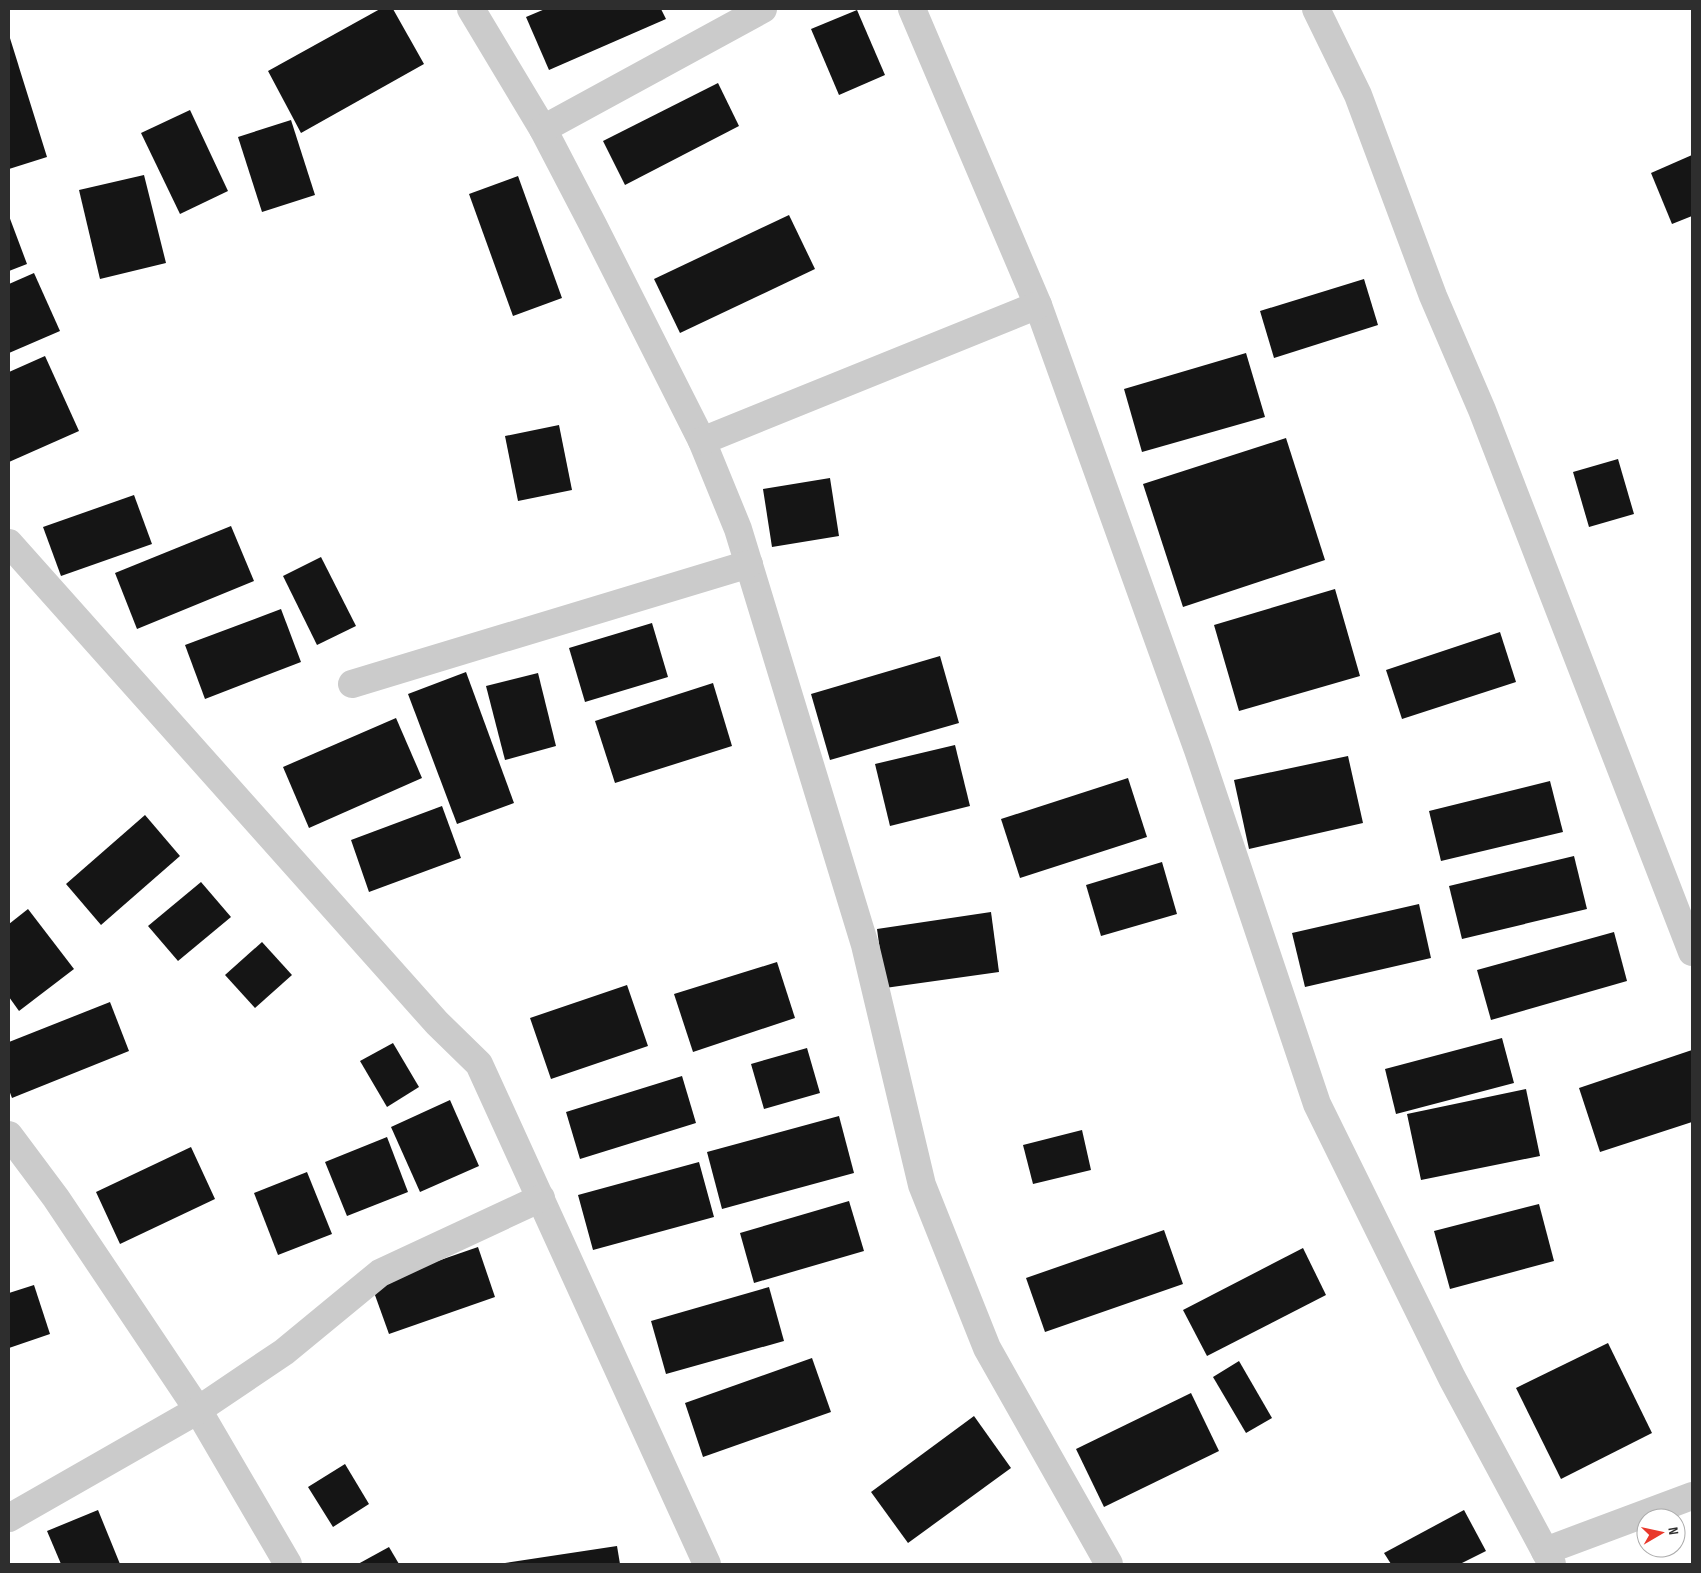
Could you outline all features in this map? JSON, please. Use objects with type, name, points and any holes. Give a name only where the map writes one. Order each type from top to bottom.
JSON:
[{"type":"street","points":[[470,9],[543,129],[702,441],[738,529],[865,945],[922,1185],[986,1348],[1108,1564]]},
{"type":"street","points":[[543,129],[763,9]]},
{"type":"street","points":[[912,9],[1038,305],[1198,750],[1317,1104],[1452,1378],[1548,1558],[1692,1496]]},
{"type":"street","points":[[1316,9],[1358,95],[1433,296],[1485,419],[1692,952]]},
{"type":"street","points":[[702,441],[1038,305]]},
{"type":"street","points":[[9,543],[437,1023],[479,1064],[706,1564]]},
{"type":"street","points":[[352,684],[749,564]]},
{"type":"street","points":[[9,1135],[56,1198],[198,1410],[288,1564]]},
{"type":"street","points":[[9,1518],[198,1410],[284,1352],[380,1273],[541,1198]]},
{"type":"building","points":[[380,9],[393,9],[424,64],[301,133],[268,71]]},
{"type":"building","points":[[545,9],[661,9],[666,19],[549,70],[526,17]]},
{"type":"building","points":[[857,10],[885,75],[839,95],[811,29]]},
{"type":"building","points":[[9,35],[47,157],[9,169]]},
{"type":"building","points":[[718,83],[739,126],[625,185],[603,141]]},
{"type":"building","points":[[190,110],[228,191],[180,214],[141,133]]},
{"type":"building","points":[[291,120],[315,195],[262,212],[238,137]]},
{"type":"building","points":[[1692,155],[1692,216],[1672,224],[1651,173]]},
{"type":"building","points":[[144,175],[166,263],[100,279],[79,190]]},
{"type":"building","points":[[518,176],[562,298],[513,316],[469,194]]},
{"type":"building","points":[[789,215],[815,269],[680,333],[654,279]]},
{"type":"building","points":[[9,216],[27,264],[9,271]]},
{"type":"building","points":[[34,273],[60,331],[9,353],[9,284]]},
{"type":"building","points":[[1364,279],[1378,325],[1274,358],[1260,311]]},
{"type":"building","points":[[1246,353],[1265,417],[1142,452],[1124,389]]},
{"type":"building","points":[[45,356],[79,431],[9,462],[9,372]]},
{"type":"building","points":[[559,425],[572,490],[518,501],[505,436]]},
{"type":"building","points":[[1286,438],[1325,560],[1183,607],[1143,484]]},
{"type":"building","points":[[1618,459],[1634,514],[1589,527],[1573,472]]},
{"type":"building","points":[[830,478],[839,536],[772,547],[763,489]]},
{"type":"building","points":[[134,495],[152,544],[61,576],[43,527]]},
{"type":"building","points":[[231,526],[254,581],[137,629],[115,573]]},
{"type":"building","points":[[321,557],[356,626],[317,645],[283,576]]},
{"type":"building","points":[[1335,589],[1360,676],[1239,711],[1214,625]]},
{"type":"building","points":[[281,609],[301,662],[205,699],[185,645]]},
{"type":"building","points":[[652,623],[668,677],[585,702],[569,648]]},
{"type":"building","points":[[1500,632],[1516,682],[1402,719],[1386,670]]},
{"type":"building","points":[[940,656],[959,723],[830,760],[811,694]]},
{"type":"building","points":[[466,672],[514,803],[457,824],[408,694]]},
{"type":"building","points":[[538,673],[556,746],[505,760],[486,686]]},
{"type":"building","points":[[713,683],[732,746],[615,783],[595,721]]},
{"type":"building","points":[[396,718],[422,778],[309,828],[283,767]]},
{"type":"building","points":[[955,745],[970,806],[890,826],[875,764]]},
{"type":"building","points":[[1348,756],[1363,823],[1249,849],[1234,780]]},
{"type":"building","points":[[1128,778],[1147,837],[1020,878],[1001,819]]},
{"type":"building","points":[[1550,781],[1563,832],[1441,861],[1429,811]]},
{"type":"building","points":[[442,806],[461,858],[369,892],[351,840]]},
{"type":"building","points":[[145,815],[180,856],[101,925],[66,884]]},
{"type":"building","points":[[1574,856],[1587,909],[1462,939],[1449,886]]},
{"type":"building","points":[[1162,862],[1177,914],[1101,936],[1086,885]]},
{"type":"building","points":[[201,882],[231,917],[178,961],[148,926]]},
{"type":"building","points":[[1419,904],[1431,958],[1305,987],[1292,933]]},
{"type":"building","points":[[28,909],[74,969],[19,1011],[9,997],[9,924]]},
{"type":"building","points":[[991,912],[999,972],[885,988],[877,929]]},
{"type":"building","points":[[1614,932],[1627,981],[1491,1020],[1477,970]]},
{"type":"building","points":[[262,942],[292,975],[255,1008],[225,975]]},
{"type":"building","points":[[777,962],[795,1018],[693,1052],[674,994]]},
{"type":"building","points":[[627,985],[648,1046],[551,1079],[530,1018]]},
{"type":"building","points":[[110,1002],[129,1051],[12,1098],[9,1090],[9,1042]]},
{"type":"building","points":[[1502,1038],[1514,1083],[1396,1114],[1385,1069]]},
{"type":"building","points":[[393,1043],[419,1087],[387,1107],[360,1061]]},
{"type":"building","points":[[807,1048],[820,1093],[764,1109],[751,1064]]},
{"type":"building","points":[[1692,1050],[1692,1122],[1600,1152],[1579,1088]]},
{"type":"building","points":[[682,1076],[696,1123],[580,1159],[566,1112]]},
{"type":"building","points":[[1526,1089],[1540,1156],[1421,1180],[1407,1114]]},
{"type":"building","points":[[450,1100],[479,1166],[420,1192],[391,1127]]},
{"type":"building","points":[[839,1116],[854,1173],[722,1209],[707,1152]]},
{"type":"building","points":[[1082,1130],[1091,1170],[1033,1184],[1023,1145]]},
{"type":"building","points":[[387,1137],[408,1192],[347,1216],[325,1162]]},
{"type":"building","points":[[191,1147],[215,1199],[120,1244],[96,1192]]},
{"type":"building","points":[[699,1162],[714,1217],[593,1250],[578,1195]]},
{"type":"building","points":[[307,1172],[332,1234],[278,1255],[254,1193]]},
{"type":"building","points":[[849,1201],[864,1251],[754,1283],[740,1233]]},
{"type":"building","points":[[1539,1204],[1554,1261],[1450,1289],[1434,1231]]},
{"type":"building","points":[[1164,1230],[1183,1284],[1045,1332],[1026,1278]]},
{"type":"building","points":[[478,1247],[495,1297],[389,1334],[371,1284]]},
{"type":"building","points":[[1303,1248],[1326,1295],[1207,1356],[1183,1310]]},
{"type":"building","points":[[34,1285],[50,1334],[9,1348],[9,1293]]},
{"type":"building","points":[[769,1287],[784,1341],[666,1374],[651,1321]]},
{"type":"building","points":[[1608,1343],[1652,1433],[1561,1479],[1516,1388]]},
{"type":"building","points":[[812,1358],[831,1412],[703,1457],[685,1403]]},
{"type":"building","points":[[1239,1361],[1272,1418],[1246,1433],[1213,1377]]},
{"type":"building","points":[[1191,1393],[1219,1451],[1104,1507],[1076,1449]]},
{"type":"building","points":[[974,1416],[1011,1468],[908,1543],[871,1492]]},
{"type":"building","points":[[345,1464],[369,1504],[333,1527],[308,1487]]},
{"type":"building","points":[[98,1510],[120,1564],[61,1564],[47,1531]]},
{"type":"building","points":[[1464,1510],[1486,1551],[1460,1564],[1391,1564],[1384,1553]]},
{"type":"building","points":[[617,1546],[620,1564],[505,1564],[505,1563]]},
{"type":"building","points":[[389,1547],[399,1564],[358,1564]]}]
